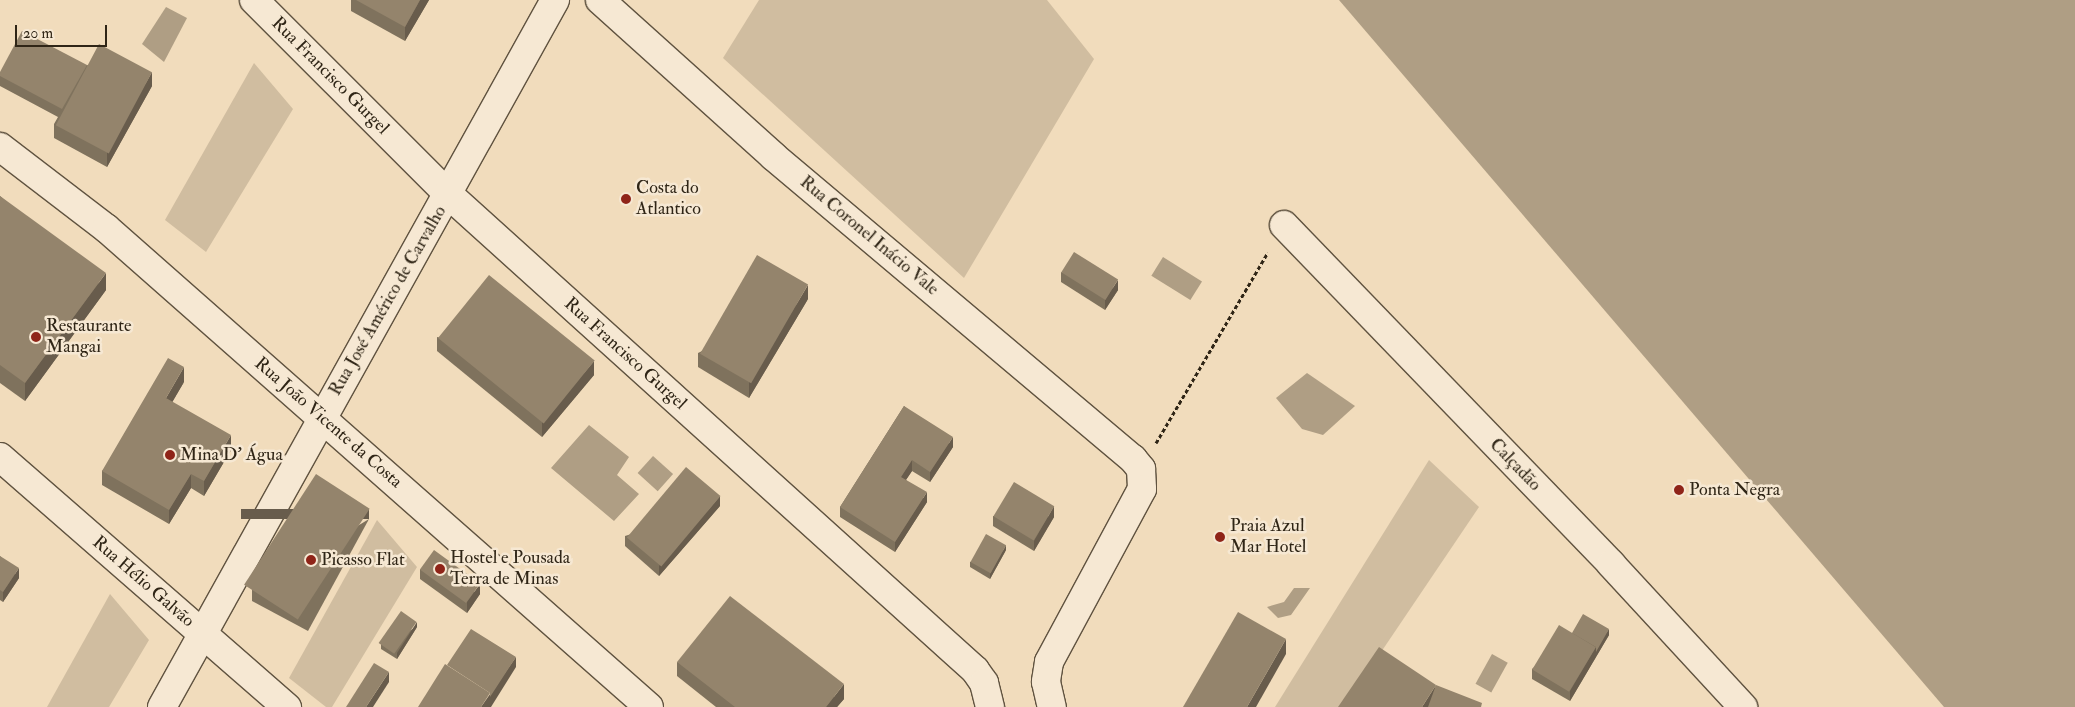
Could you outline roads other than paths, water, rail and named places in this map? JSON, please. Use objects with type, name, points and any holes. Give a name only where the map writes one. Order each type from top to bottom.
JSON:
[{"type":"street","name":"Rua Francisco Gurgel","points":[[254,0],[448,194],[975,670],[984,683],[990,707]]},
{"type":"street","name":"Rua José Américo de Carvalho","points":[[162,707],[554,0]]},
{"type":"street","name":"Rua Coronel Inácio Vale","points":[[600,0],[773,156],[1133,458],[1140,469],[1142,489],[1049,662],[1049,694]]},
{"type":"street","name":"Rua João Vicente da Costa","points":[[0,147],[106,228],[649,707]]},
{"type":"street","name":"Calçadão","points":[[1284,225],[1604,557],[1742,707]]},
{"type":"street","name":"Rua Hélio Galvão","points":[[0,458],[287,707]]},
{"type":"place","name":"Costa do Atlantico","points":[[626,199]]},
{"type":"place","name":"Restaurante Mangai","points":[[36,337]]},
{"type":"place","name":"Mina D' Água","points":[[170,455]]},
{"type":"place","name":"Ponta Negra","points":[[1679,490]]},
{"type":"place","name":"Praia Azul Mar Hotel","points":[[1220,537]]},
{"type":"place","name":"Picasso Flat","points":[[311,560]]},
{"type":"place","name":"Hostel e Pousada Terra de Minas","points":[[440,569]]}]
